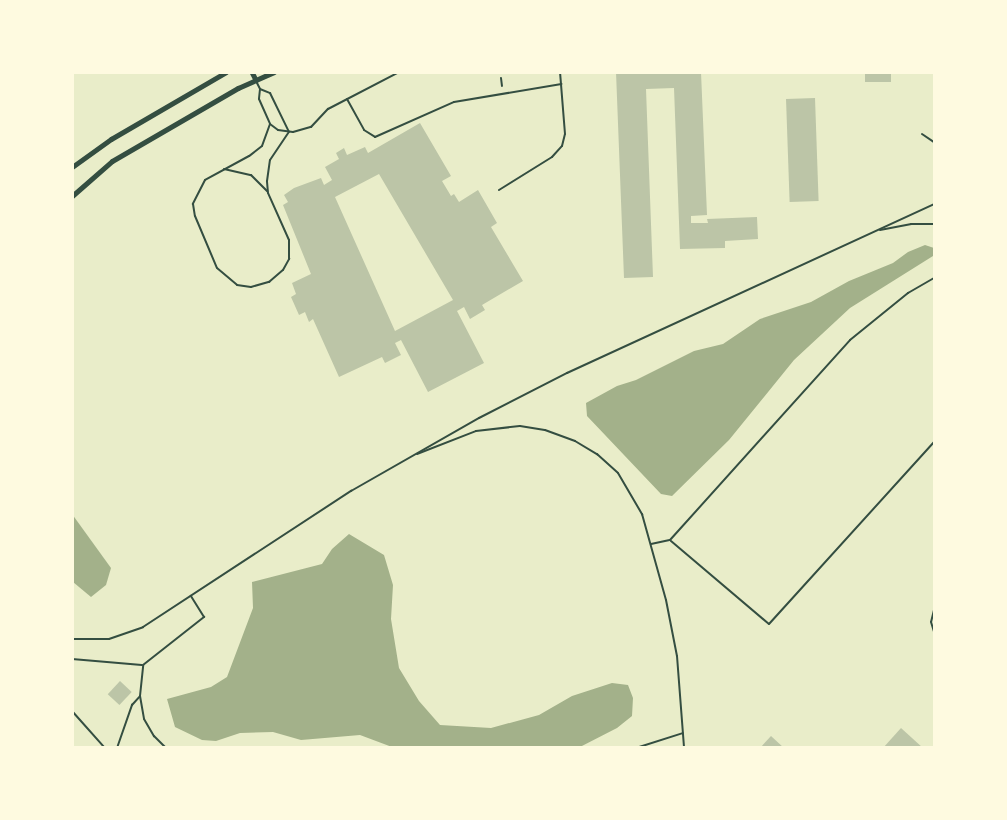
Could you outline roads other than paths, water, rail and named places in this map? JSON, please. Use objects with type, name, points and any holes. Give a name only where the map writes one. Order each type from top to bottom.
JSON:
[{"type":"street","points":[[72,167],[120,134],[226,72]]},
{"type":"street","points":[[252,72],[256,80]]},
{"type":"street","points":[[72,196],[112,161],[256,80],[274,72]]},
{"type":"lane","points":[[270,124],[289,132],[311,127],[328,109],[399,72]]},
{"type":"lane","points":[[499,190],[552,157],[562,146],[565,134],[560,72]]},
{"type":"lane","points":[[256,80],[260,88],[259,99],[270,124],[267,136],[257,151],[200,184],[193,207],[217,268],[237,285],[251,287],[269,282],[283,270],[289,259],[289,240],[268,193],[267,175],[270,160],[289,132]]},
{"type":"lane","points":[[347,99],[364,130],[376,136],[454,102],[562,84]]},
{"type":"lane","points":[[260,88],[270,93],[289,132]]},
{"type":"lane","points":[[922,134],[934,142]]},
{"type":"lane","points":[[223,169],[250,175],[268,193]]},
{"type":"lane","points":[[72,639],[101,640],[125,635],[160,618],[323,508],[409,457],[567,373],[934,204]]},
{"type":"lane","points":[[875,231],[910,224],[934,224]]},
{"type":"lane","points":[[651,544],[670,540],[850,340],[908,293],[934,278]]},
{"type":"lane","points":[[409,457],[486,429],[520,426],[556,433],[592,450],[618,473],[639,506],[651,544],[677,656],[684,748]]},
{"type":"lane","points":[[670,540],[769,624],[934,442]]},
{"type":"lane","points":[[72,659],[143,665],[204,617],[191,596]]},
{"type":"lane","points":[[934,610],[931,622],[934,632]]},
{"type":"lane","points":[[143,665],[140,696],[144,719],[154,736],[166,748]]},
{"type":"lane","points":[[117,748],[132,705],[140,696]]},
{"type":"lane","points":[[72,711],[104,748]]},
{"type":"lane","points":[[636,748],[683,733]]}]
